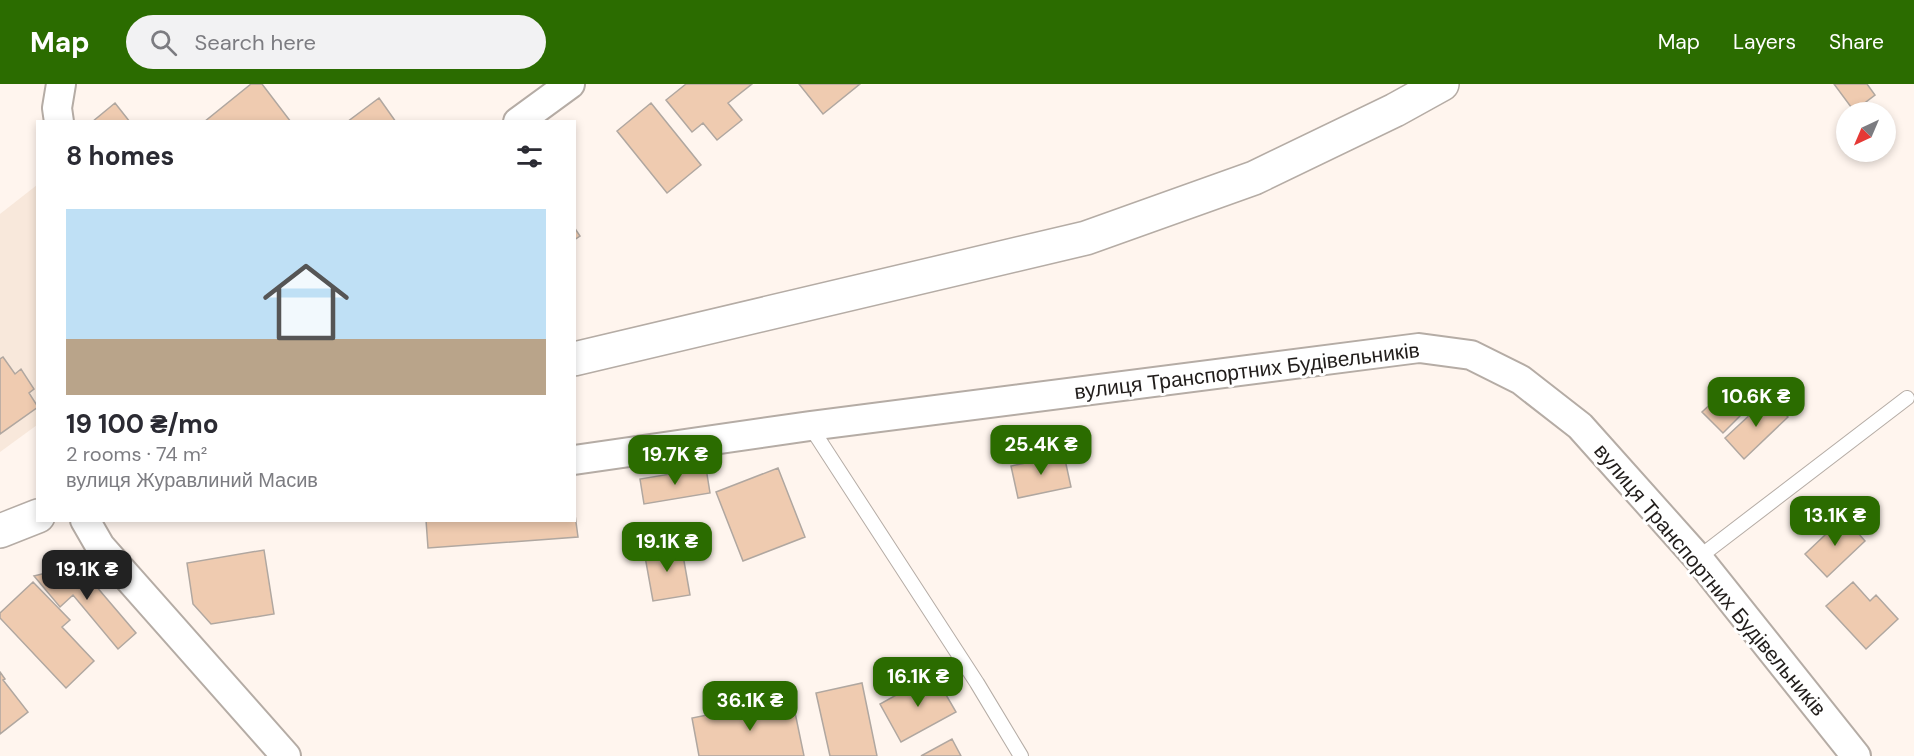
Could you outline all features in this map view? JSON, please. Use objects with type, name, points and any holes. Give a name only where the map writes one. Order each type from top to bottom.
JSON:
[{"type":"main road","points":[[576,359],[1086,237],[1254,178],[1395,110],[1442,84]]},
{"type":"main road","points":[[0,531],[36,517]]},
{"type":"street","points":[[59,120],[57,108],[61,84]]},
{"type":"street","points":[[521,120],[570,84]]},
{"type":"street","name":"вулиця Транспортних Будівельників","points":[[576,460],[810,426],[1419,348],[1471,355],[1521,381],[1580,426],[1698,558],[1857,756]]},
{"type":"street","points":[[86,522],[100,546],[286,756]]},
{"type":"lane","points":[[1698,558],[1907,398]]},
{"type":"lane","points":[[810,426],[977,683],[1021,756]]},
{"type":"shaded area","points":[[36,186],[36,426],[0,452],[0,214]]},
{"type":"building","points":[[251,84],[262,84],[289,120],[206,120]]},
{"type":"building","points":[[686,84],[752,84],[728,103],[742,120],[717,140],[703,123],[692,132],[666,100]]},
{"type":"building","points":[[799,84],[860,84],[823,114]]},
{"type":"building","points":[[1834,84],[1867,84],[1875,95],[1866,102],[1847,102]]},
{"type":"building","points":[[379,98],[395,120],[350,120]]},
{"type":"building","points":[[115,103],[128,120],[94,120]]},
{"type":"building","points":[[651,103],[701,165],[667,193],[617,131]]},
{"type":"building","points":[[3,357],[15,374],[21,369],[34,389],[29,393],[36,404],[36,408],[0,434],[0,359]]},
{"type":"building","points":[[1733,383],[1753,403],[1723,433],[1702,412]]},
{"type":"building","points":[[1769,397],[1788,417],[1744,459],[1725,438]]},
{"type":"building","points":[[1064,455],[1071,487],[1018,498],[1011,466]]},
{"type":"building","points":[[706,468],[710,493],[644,504],[640,479]]},
{"type":"building","points":[[778,468],[805,537],[743,561],[716,492]]},
{"type":"building","points":[[1844,517],[1865,541],[1827,577],[1805,554]]},
{"type":"building","points":[[426,522],[576,522],[578,537],[428,548]]},
{"type":"building","points":[[681,544],[690,595],[653,601],[644,551]]},
{"type":"building","points":[[264,550],[274,614],[211,624],[193,604],[187,563]]},
{"type":"building","points":[[78,565],[136,633],[118,649],[73,595],[60,607],[34,576]]},
{"type":"building","points":[[33,582],[70,620],[62,627],[94,661],[66,688],[0,618],[0,613]]},
{"type":"building","points":[[1853,582],[1870,601],[1876,595],[1898,619],[1866,649],[1826,606]]},
{"type":"building","points":[[0,672],[5,679],[3,680],[28,712],[0,734]]},
{"type":"building","points":[[934,674],[956,712],[901,742],[880,704]]},
{"type":"building","points":[[862,683],[877,756],[830,756],[816,693]]},
{"type":"building","points":[[792,698],[804,756],[699,756],[692,718]]},
{"type":"building","points":[[952,739],[961,756],[921,756]]}]
